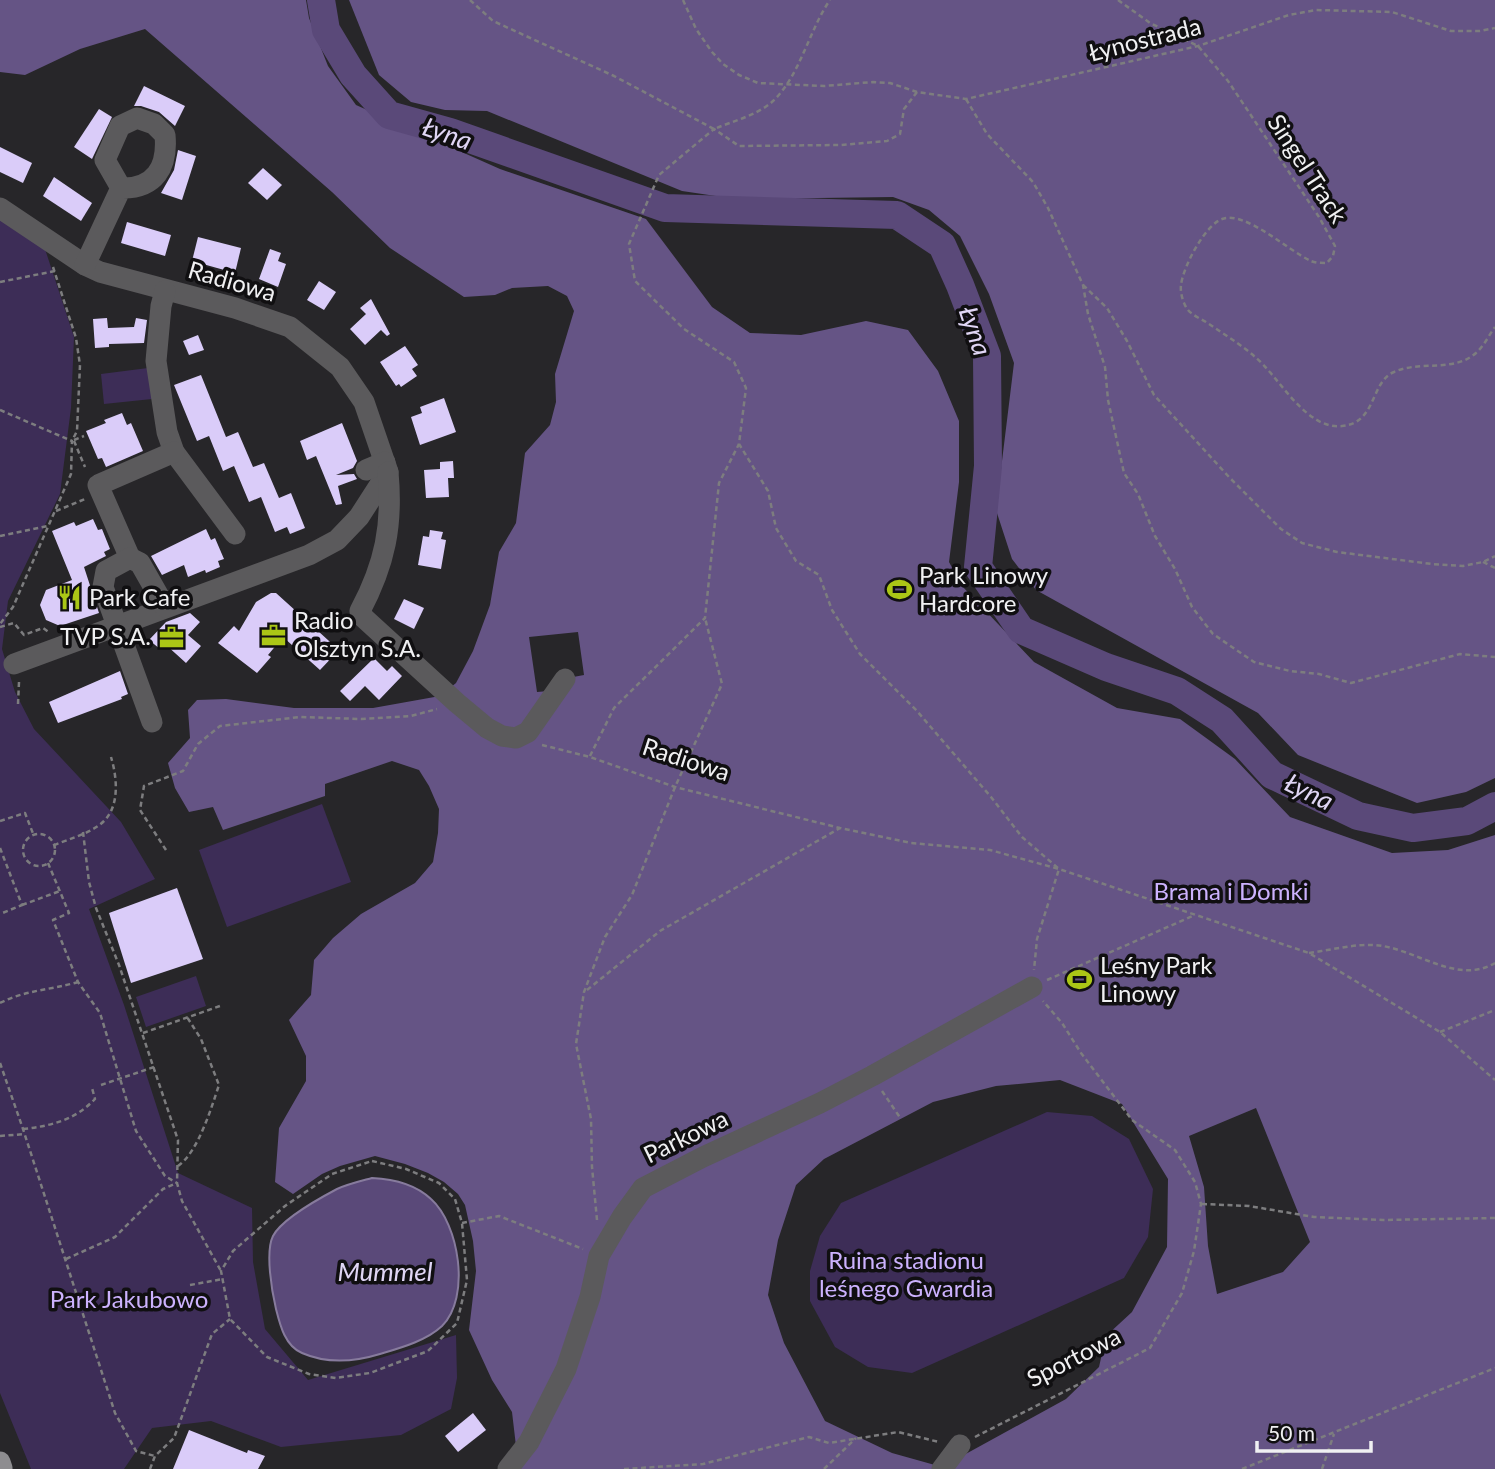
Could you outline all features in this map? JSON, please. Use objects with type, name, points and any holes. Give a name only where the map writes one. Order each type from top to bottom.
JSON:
[{"type":"street","points":[[86,265],[121,188]]},
{"type":"street","name":"Radiowa","points":[[0,208],[100,272],[235,307],[290,327],[340,368],[364,402],[391,504],[386,551],[374,585],[360,611],[487,728],[502,736],[516,738]]},
{"type":"street","points":[[165,291],[156,361],[167,432],[174,452],[235,534]]},
{"type":"street","points":[[165,607],[140,563],[130,558],[98,485],[174,452]]},
{"type":"street","points":[[14,664],[309,555],[337,540],[359,517],[380,468]]},
{"type":"street","points":[[130,558],[106,571],[103,587],[152,722]]},
{"type":"street","points":[[516,738],[528,732],[565,679]]},
{"type":"street","name":"Parkowa","points":[[508,1469],[529,1442],[566,1369],[590,1297],[599,1256],[643,1188],[873,1076],[1032,987]]},
{"type":"street","points":[[942,1469],[960,1445]]},
{"type":"path","points":[[470,0],[493,21],[614,76],[739,146],[841,145],[887,141],[900,134],[904,109],[917,92]]},
{"type":"path","points":[[682,0],[696,29],[723,64],[758,83],[824,86],[890,83],[917,92],[966,99],[987,134],[1014,159],[1033,182],[1048,208],[1083,285],[1088,314],[1105,367],[1108,400],[1124,472],[1138,494],[1155,536],[1175,569],[1192,607],[1213,634],[1254,662],[1290,671],[1320,674],[1351,683],[1460,654],[1495,657]]},
{"type":"path","points":[[598,1225],[592,1167],[591,1119],[576,1044],[584,992],[605,937],[632,895],[675,787],[722,684],[705,618],[719,483],[739,444],[746,388],[733,362],[684,330],[635,281],[629,244],[659,175],[714,130],[772,102],[787,85],[821,13],[830,0]]},
{"type":"path","name":"Singel Track","points":[[1118,0],[1150,23],[1198,46],[1228,81],[1319,217],[1335,246],[1333,256],[1327,263],[1313,262],[1253,226],[1238,219],[1223,218],[1208,228],[1185,268],[1181,285],[1188,310],[1255,356],[1293,400],[1325,425],[1344,426],[1359,420],[1372,406],[1383,378],[1394,372],[1409,367],[1461,362],[1477,352],[1495,327]]},
{"type":"path","name":"Łynostrada","points":[[966,99],[1198,46],[1289,15],[1316,10],[1392,12],[1451,31],[1480,32],[1495,28]]},
{"type":"path","points":[[0,626],[13,607],[71,474],[73,440],[77,431],[80,365],[76,338],[51,260]]},
{"type":"path","points":[[0,282],[55,271]]},
{"type":"path","points":[[1083,285],[1107,308],[1154,395],[1229,477],[1281,529],[1302,543],[1337,552],[1432,564],[1463,566],[1483,562],[1495,556]]},
{"type":"path","points":[[0,410],[73,440],[84,436]]},
{"type":"path","points":[[73,440],[85,467]]},
{"type":"path","points":[[739,444],[768,491],[776,528],[796,561],[819,575],[832,610],[860,654],[917,711],[1022,837],[1059,869],[1037,939],[1032,987]]},
{"type":"path","points":[[56,511],[95,495]]},
{"type":"path","points":[[0,536],[50,526]]},
{"type":"path","points":[[1483,562],[1495,568]]},
{"type":"path","points":[[590,757],[614,708],[705,618]]},
{"type":"path","points":[[46,629],[49,622]]},
{"type":"path","points":[[0,626],[13,623],[24,635],[46,629]]},
{"type":"path","points":[[46,629],[52,638]]},
{"type":"path","points":[[166,850],[140,810],[144,786],[183,771],[198,744],[220,726],[300,717],[361,719],[411,716],[457,703]]},
{"type":"path","name":"Radiowa","points":[[516,738],[590,757],[675,787],[840,828],[911,844],[990,850],[1059,869],[1310,953]]},
{"type":"path","points":[[54,845],[104,821],[113,803],[117,778],[111,757]]},
{"type":"path","points":[[0,821],[25,813],[34,836]]},
{"type":"path","points":[[584,992],[660,931],[840,828]]},
{"type":"path","points":[[83,832],[89,881],[96,908],[119,965],[178,1140],[177,1184],[182,1201],[221,1271],[230,1319],[267,1357],[309,1374],[335,1378],[370,1373],[428,1352],[457,1323],[467,1280],[463,1223],[456,1199],[439,1183],[406,1168],[372,1161],[332,1174],[285,1206],[233,1251],[221,1271]]},
{"type":"path","points":[[34,836],[47,837],[54,845],[54,855],[48,863],[38,866],[25,859],[23,854],[24,844],[34,836]]},
{"type":"path","points":[[0,848],[22,905]]},
{"type":"path","points":[[48,863],[69,913],[53,920],[78,982],[100,1013],[136,1131],[165,1177],[177,1184]]},
{"type":"path","points":[[0,914],[60,891]]},
{"type":"path","points":[[1032,987],[1195,915]]},
{"type":"path","points":[[1310,953],[1377,945],[1456,970],[1486,968],[1495,963]]},
{"type":"path","points":[[1310,953],[1440,1032],[1495,1080]]},
{"type":"path","points":[[0,1003],[25,992],[78,982]]},
{"type":"path","name":"Sportowa","points":[[960,1445],[1150,1348],[1182,1293],[1194,1251],[1201,1204],[1195,1182],[1175,1150],[1132,1120],[1081,1053],[1062,1023],[1032,987]]},
{"type":"path","points":[[143,1033],[220,1006]]},
{"type":"path","points":[[1440,1032],[1495,1010]]},
{"type":"path","points":[[178,1166],[186,1160],[219,1086],[201,1039],[187,1017]]},
{"type":"path","points":[[0,1063],[115,1413],[136,1451],[155,1456]]},
{"type":"path","points":[[101,1085],[154,1067]]},
{"type":"path","points":[[873,1076],[901,1119]]},
{"type":"path","points":[[23,1129],[61,1122],[85,1110],[95,1099],[92,1088]]},
{"type":"path","points":[[0,1136],[25,1134]]},
{"type":"path","points":[[65,1259],[115,1237],[163,1189],[177,1184]]},
{"type":"path","points":[[1201,1204],[1249,1206],[1328,1218],[1495,1218]]},
{"type":"path","points":[[463,1223],[499,1216],[599,1256]]},
{"type":"path","points":[[190,1285],[223,1279]]},
{"type":"path","points":[[150,1469],[155,1456],[174,1438],[212,1334],[230,1319]]},
{"type":"path","points":[[1242,1469],[1495,1368]]},
{"type":"path","points":[[624,1469],[703,1464],[809,1437],[828,1443],[898,1432],[960,1445]]},
{"type":"path","points":[[1322,1469],[1334,1434]]},
{"type":"path","points":[[824,1469],[856,1438]]},
{"type":"green space","name":"Brama i Domki","points":[[0,0],[306,0],[309,18],[328,66],[356,105],[500,169],[646,219],[712,307],[750,333],[801,335],[866,321],[908,330],[938,371],[959,421],[959,482],[949,562],[962,586],[1034,662],[1117,708],[1180,719],[1235,759],[1290,817],[1392,853],[1448,850],[1495,835],[1495,1469],[500,1469],[516,1446],[512,1412],[492,1380],[469,1330],[476,1271],[465,1205],[458,1194],[428,1173],[375,1156],[322,1174],[293,1194],[275,1182],[279,1128],[306,1081],[306,1056],[289,1020],[311,995],[314,960],[333,938],[361,914],[415,883],[433,862],[439,809],[429,786],[419,770],[392,761],[325,784],[325,796],[223,830],[213,807],[189,812],[175,788],[168,763],[190,738],[188,710],[197,700],[226,699],[294,708],[373,708],[440,696],[456,683],[473,651],[490,605],[499,552],[516,523],[525,453],[550,425],[556,402],[555,374],[574,311],[567,296],[548,286],[512,288],[495,295],[464,297],[390,248],[332,192],[145,29],[80,49],[25,75],[0,72]],"holes":[[[578,632],[584,675],[557,680],[549,691],[537,692],[529,637]],[[1060,1080],[1122,1104],[1168,1179],[1167,1247],[1132,1312],[1106,1336],[1099,1367],[1066,1399],[942,1467],[892,1453],[825,1421],[784,1343],[768,1295],[778,1240],[796,1185],[824,1159],[933,1102],[996,1086]],[[1256,1108],[1310,1242],[1283,1272],[1217,1294],[1208,1246],[1204,1187],[1189,1136]]]},
{"type":"green space","points":[[349,0],[1495,0],[1495,778],[1466,792],[1417,803],[1298,755],[1258,713],[1036,590],[1012,559],[996,510],[1014,363],[989,294],[960,236],[929,210],[893,197],[736,199],[682,191],[487,111],[445,110],[411,102],[379,75]]},
{"type":"green space","name":"Park Jakubowo","points":[[0,218],[44,246],[74,337],[71,408],[60,494],[8,601],[2,649],[15,692],[34,729],[121,822],[155,879],[89,909],[124,1005],[178,1173],[252,1208],[253,1262],[265,1329],[308,1380],[456,1335],[457,1378],[451,1409],[401,1435],[281,1447],[211,1421],[152,1428],[124,1469],[31,1469],[0,1393]]},
{"type":"green space","points":[[148,368],[152,399],[104,404],[101,374]]},
{"type":"green space","points":[[322,804],[351,882],[227,927],[199,850]]},
{"type":"green space","points":[[196,976],[206,1006],[146,1027],[136,997]]},
{"type":"green space","name":"Ruina stadionu leśnego Gwardia","points":[[1047,1112],[1092,1116],[1129,1139],[1153,1189],[1148,1237],[1124,1278],[912,1373],[868,1367],[835,1347],[810,1301],[810,1271],[820,1236],[841,1203]]},
{"type":"water","name":"Mummel","points":[[372,1178],[411,1186],[425,1194],[441,1210],[449,1225],[458,1261],[459,1280],[451,1313],[442,1326],[428,1336],[396,1349],[350,1360],[311,1357],[291,1345],[279,1322],[270,1272],[273,1236],[293,1216],[321,1198],[341,1187]]},
{"type":"building","points":[[144,86],[185,106],[175,126],[159,112],[134,106]]},
{"type":"building","points":[[99,109],[112,117],[92,159],[74,147]]},
{"type":"building","points":[[0,147],[32,163],[23,183],[0,172]]},
{"type":"building","points":[[178,150],[196,156],[182,200],[161,193],[174,170]]},
{"type":"building","points":[[263,168],[282,185],[267,200],[248,183]]},
{"type":"building","points":[[54,177],[92,203],[81,221],[43,196]]},
{"type":"building","points":[[127,222],[171,235],[165,256],[121,243]]},
{"type":"building","points":[[198,237],[241,248],[235,273],[192,261]]},
{"type":"building","points":[[270,249],[281,253],[278,261],[286,264],[278,287],[259,279]]},
{"type":"building","points":[[319,281],[336,292],[324,310],[307,300]]},
{"type":"building","points":[[371,299],[390,334],[387,336],[381,330],[365,345],[350,329],[366,314],[360,308]]},
{"type":"building","points":[[107,318],[108,328],[134,327],[136,318],[147,320],[144,343],[109,344],[109,347],[95,348],[93,319]]},
{"type":"building","points":[[198,335],[204,350],[189,355],[183,341]]},
{"type":"building","points":[[405,346],[418,365],[412,369],[417,376],[401,387],[399,384],[396,386],[380,362]]},
{"type":"building","points":[[201,375],[226,437],[238,432],[253,467],[264,463],[279,498],[291,493],[305,528],[290,534],[287,527],[275,532],[261,497],[249,502],[234,466],[223,471],[209,436],[197,441],[174,385]]},
{"type":"building","points":[[444,398],[456,432],[420,445],[411,417],[422,413],[420,407]]},
{"type":"building","points":[[122,413],[127,425],[131,423],[143,451],[106,467],[102,458],[98,459],[86,431]]},
{"type":"building","points":[[342,423],[357,461],[353,468],[336,475],[354,474],[357,479],[338,486],[342,504],[336,505],[316,456],[307,460],[300,441]]},
{"type":"building","points":[[453,461],[454,478],[448,478],[449,497],[426,498],[424,470],[440,469],[440,462]]},
{"type":"building","points":[[93,519],[98,530],[102,529],[110,549],[104,552],[106,556],[84,567],[99,613],[60,626],[46,620],[40,605],[46,590],[72,580],[52,531],[74,522],[76,526]]},
{"type":"building","points":[[206,529],[211,540],[215,538],[224,559],[218,561],[220,567],[188,577],[184,565],[162,575],[151,556]]},
{"type":"building","points":[[430,530],[443,532],[441,539],[446,540],[441,569],[418,565],[423,536],[429,537]]},
{"type":"building","name":"Radio Olsztyn S.A.","points":[[276,593],[339,650],[320,670],[283,637],[257,673],[218,643],[234,626],[239,631],[256,602]]},
{"type":"building","points":[[404,599],[424,608],[414,629],[394,619]]},
{"type":"building","name":"TVP S.A.","points":[[190,613],[200,622],[188,635],[201,646],[186,663],[165,644],[160,649],[149,640],[166,622]]},
{"type":"building","points":[[374,658],[387,671],[392,666],[402,676],[379,700],[365,686],[350,701],[340,691]]},
{"type":"building","points":[[120,671],[128,694],[121,697],[122,699],[58,723],[49,702]]},
{"type":"building","points":[[177,888],[203,959],[131,983],[109,913]]},
{"type":"building","points":[[473,1413],[486,1430],[458,1452],[445,1436]]},
{"type":"building","points":[[189,1430],[247,1453],[248,1450],[265,1456],[258,1469],[173,1469]]},
{"type":"waterway","name":"Łyna","points":[[321,0],[326,30],[353,75],[389,115],[450,132],[665,208],[897,215],[942,245],[987,356],[988,466],[978,567],[1021,630],[1106,667],[1177,691],[1222,720],[1272,775],[1358,816],[1413,828],[1467,821],[1495,806]]},
{"type":"place","name":"Park Linowy Hardcore","points":[[899,590]]},
{"type":"place","name":"Park Cafe","points":[[69,598]]},
{"type":"place","name":"Radio Olsztyn S.A.","points":[[274,635]]},
{"type":"place","name":"TVP S.A.","points":[[171,637]]},
{"type":"place","name":"Leśny Park Linowy","points":[[1080,980]]}]
